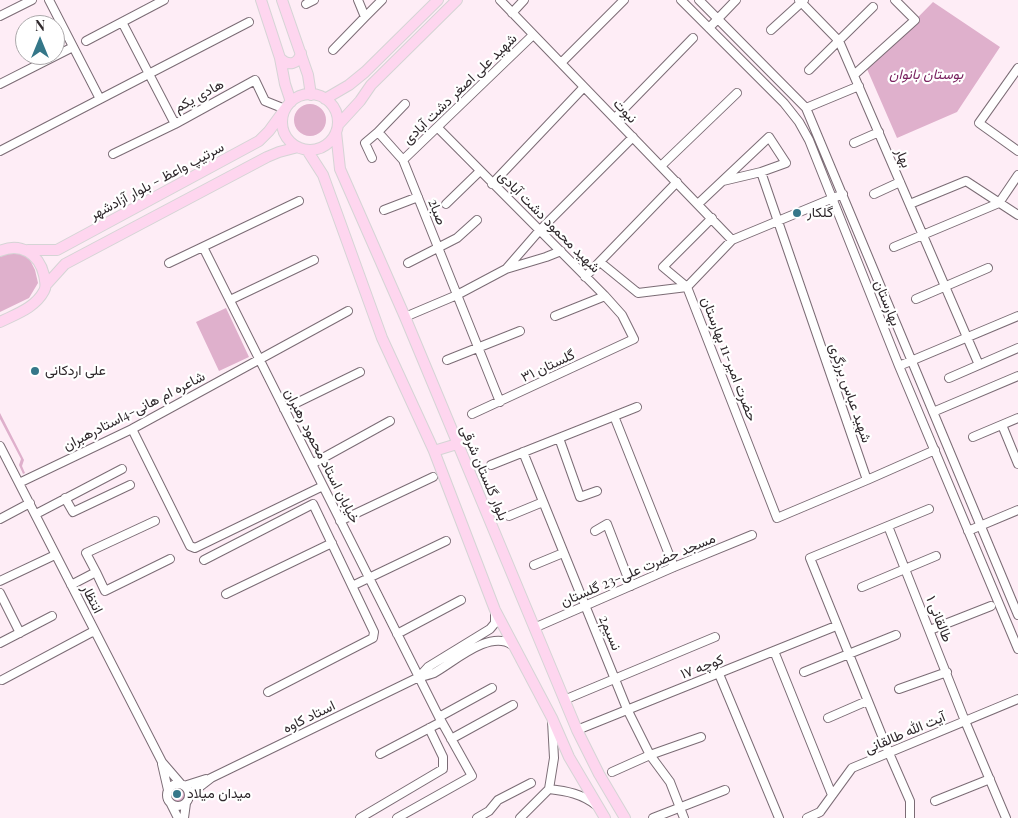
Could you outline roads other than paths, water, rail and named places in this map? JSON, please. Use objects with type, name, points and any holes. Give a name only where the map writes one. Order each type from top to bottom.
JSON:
[{"type":"main road","points":[[261,0],[280,58],[288,106]]},
{"type":"main road","points":[[282,0],[308,75],[312,95]]},
{"type":"main road","points":[[325,99],[349,85],[365,72],[438,0]]},
{"type":"main road","points":[[0,322],[34,305],[46,285],[65,264],[267,157],[279,152],[302,149],[313,150],[324,146],[329,142],[371,85],[457,0]]},
{"type":"main road","points":[[280,58],[286,63],[293,64],[299,60],[301,53]]},
{"type":"main road","points":[[349,85],[348,92],[353,98],[360,101]]},
{"type":"main road","points":[[337,129],[335,110],[325,99],[312,95],[300,96],[288,106],[282,120],[283,131],[289,140],[302,149],[322,176],[382,338],[434,451],[495,610],[552,718],[569,757],[605,818]]},
{"type":"main road","name":"سرتیپ واعظ - بلوار آزادشهر","points":[[0,251],[6,248],[57,250],[259,141],[288,106]]},
{"type":"main road","name":"بلوار گلستان شرقی","points":[[337,129],[340,169],[405,317],[577,730],[625,818]]},
{"type":"main road","points":[[322,176],[326,169],[330,167],[333,166],[340,169]]},
{"type":"main road","points":[[28,250],[39,261],[46,285]]},
{"type":"main road","points":[[434,451],[457,444]]},
{"type":"street","points":[[0,16],[32,0]]},
{"type":"street","points":[[49,0],[100,99]]},
{"type":"street","points":[[86,41],[164,0]]},
{"type":"street","points":[[306,4],[314,0]]},
{"type":"street","points":[[358,0],[365,17]]},
{"type":"street","points":[[334,50],[382,0]]},
{"type":"street","name":"نبوت","points":[[500,0],[732,240]]},
{"type":"street","points":[[512,13],[524,0]]},
{"type":"street","points":[[561,63],[624,0]]},
{"type":"street","name":"بهارستان","points":[[682,0],[784,102],[799,122],[1018,649]]},
{"type":"street","name":"بهارستان","points":[[699,0],[806,108],[1018,615]]},
{"type":"street","points":[[709,28],[736,0]]},
{"type":"street","points":[[854,75],[915,20],[895,0]]},
{"type":"street","points":[[771,30],[801,1]]},
{"type":"street","name":"بهار","points":[[801,1],[839,41],[980,365]]},
{"type":"street","points":[[809,70],[873,7]]},
{"type":"street","points":[[122,22],[175,124]]},
{"type":"street","points":[[0,152],[249,22]]},
{"type":"street","name":"شهید علی اصغر دشت آبادی","points":[[403,160],[533,35]]},
{"type":"street","points":[[615,118],[693,38]]},
{"type":"street","points":[[0,85],[73,47]]},
{"type":"street","points":[[1018,68],[979,123],[1018,151]]},
{"type":"street","name":"هادی یکم","points":[[113,154],[175,124],[255,80],[265,101],[288,106]]},
{"type":"street","points":[[806,108],[859,86]]},
{"type":"street","points":[[492,184],[584,87]]},
{"type":"street","points":[[661,166],[737,93]]},
{"type":"street","points":[[372,158],[365,143],[405,104]]},
{"type":"street","name":"شهید محمود دشت آبادی","points":[[438,128],[538,231],[561,251],[605,296],[622,315],[634,339]]},
{"type":"street","name":"صبا2","points":[[378,132],[403,160],[500,402]]},
{"type":"street","points":[[854,143],[879,132]]},
{"type":"street","points":[[506,269],[538,231],[633,137]]},
{"type":"street","points":[[698,204],[769,137],[786,163],[761,172],[723,181]]},
{"type":"street","points":[[446,204],[480,171]]},
{"type":"street","name":"شهید عباس برزگری","points":[[761,172],[867,480]]},
{"type":"street","points":[[894,247],[999,203],[1018,174]]},
{"type":"street","points":[[910,204],[966,181],[1018,216]]},
{"type":"street","points":[[585,276],[677,182]]},
{"type":"street","points":[[874,194],[900,182]]},
{"type":"street","name":"حضرت امیر-11 بهارستان","points":[[843,194],[732,240],[687,287],[777,518],[867,480]]},
{"type":"street","points":[[384,210],[418,197]]},
{"type":"street","points":[[169,263],[298,201]]},
{"type":"street","points":[[687,287],[663,267],[712,218]]},
{"type":"street","points":[[408,263],[457,238],[477,220]]},
{"type":"street","name":"خیابان استاد محمود رهبران","points":[[203,247],[440,720],[472,776],[397,818]]},
{"type":"street","points":[[405,317],[457,296],[506,269],[561,251]]},
{"type":"street","points":[[230,300],[314,260]]},
{"type":"street","points":[[600,262],[638,293],[687,287]]},
{"type":"street","points":[[916,299],[988,268]]},
{"type":"street","points":[[555,316],[605,296]]},
{"type":"street","name":"شاعره ام هانی-4استادرهبران","points":[[19,483],[132,429],[348,311]]},
{"type":"street","points":[[900,366],[1018,316]]},
{"type":"street","points":[[447,360],[520,331]]},
{"type":"street","name":"گلستان ۳۱","points":[[472,414],[634,339]]},
{"type":"street","points":[[949,378],[1018,348]]},
{"type":"street","points":[[284,409],[360,372]]},
{"type":"street","points":[[933,412],[1018,376]]},
{"type":"street","points":[[491,465],[636,407]]},
{"type":"street","points":[[614,416],[674,567]]},
{"type":"street","points":[[973,437],[1018,418]]},
{"type":"street","points":[[312,464],[390,421]]},
{"type":"street","points":[[1002,425],[1018,464]]},
{"type":"street","points":[[132,429],[190,546],[195,548],[323,486]]},
{"type":"street","points":[[559,438],[580,497],[597,491]]},
{"type":"street","name":"انتظار","points":[[0,446],[162,762]]},
{"type":"street","points":[[867,480],[934,450]]},
{"type":"street","name":"نسیم2","points":[[523,452],[627,709],[650,755],[670,782],[684,818]]},
{"type":"street","points":[[36,514],[122,469]]},
{"type":"street","points":[[340,521],[433,477]]},
{"type":"street","points":[[65,498],[73,512],[130,485]]},
{"type":"street","points":[[509,516],[543,502]]},
{"type":"street","points":[[0,519],[30,503]]},
{"type":"street","points":[[204,560],[313,504],[332,543],[374,632],[373,638],[268,692]]},
{"type":"street","points":[[910,818],[910,801],[836,626],[810,558],[930,508]]},
{"type":"street","points":[[968,531],[1018,510]]},
{"type":"street","points":[[155,522],[86,553],[105,591],[170,559]]},
{"type":"street","points":[[595,530],[607,524],[631,586]]},
{"type":"street","name":"طالقانی ۱","points":[[888,526],[965,721],[990,778],[1003,817]]},
{"type":"street","name":"مسجد حضرت علی-23 گلستان","points":[[534,628],[752,535]]},
{"type":"street","points":[[352,586],[446,541]]},
{"type":"street","points":[[226,594],[332,543]]},
{"type":"street","points":[[534,565],[563,553]]},
{"type":"street","points":[[0,581],[55,555]]},
{"type":"street","points":[[862,587],[936,556]]},
{"type":"street","points":[[71,585],[96,572]]},
{"type":"street","points":[[0,592],[20,633]]},
{"type":"street","points":[[397,634],[461,600]]},
{"type":"street","points":[[930,630],[991,606]]},
{"type":"street","name":"استاد کاوه","points":[[419,677],[428,667],[490,629],[495,622],[495,610]]},
{"type":"street","points":[[0,643],[52,616]]},
{"type":"street","name":"کوچه ۱۷","points":[[577,730],[836,626]]},
{"type":"street","points":[[2,680],[94,631]]},
{"type":"street","points":[[804,672],[896,635]]},
{"type":"street","points":[[564,700],[715,637]]},
{"type":"street","name":"استاد کاوه","points":[[211,778],[419,677],[432,674],[483,644],[499,640],[506,641],[512,645]]},
{"type":"street","points":[[774,652],[832,795]]},
{"type":"street","points":[[899,690],[947,672]]},
{"type":"street","points":[[719,674],[779,818]]},
{"type":"street","points":[[380,754],[429,728],[492,688]]},
{"type":"street","name":"آیت الله طالقانی","points":[[822,815],[832,795],[852,768],[1018,699]]},
{"type":"street","points":[[828,718],[868,701]]},
{"type":"street","points":[[450,739],[513,705]]},
{"type":"street","points":[[520,818],[549,789],[554,758],[552,718]]},
{"type":"street","points":[[360,818],[443,769],[443,758],[429,728]]},
{"type":"street","points":[[612,772],[650,755],[701,737]]},
{"type":"street","points":[[162,762],[182,785],[188,789],[189,795],[184,818]]},
{"type":"street","points":[[162,762],[168,790],[167,799],[178,818]]},
{"type":"street","points":[[168,790],[173,785],[182,785],[211,778]]},
{"type":"street","points":[[189,795],[211,778]]},
{"type":"street","points":[[935,801],[990,778]]},
{"type":"street","points":[[477,818],[490,811],[498,800],[531,783]]},
{"type":"street","points":[[549,789],[571,792],[588,799],[599,807]]},
{"type":"street","points":[[653,818],[725,790]]},
{"type":"street","points":[[171,804],[177,806],[186,803]]},
{"type":"street","points":[[807,818],[822,815]]},
{"type":"place","name":"گلکار","points":[[797,213]]},
{"type":"place","name":"علی اردکانی","points":[[35,371]]},
{"type":"place","name":"میدان میلاد","points":[[177,794]]},
{"type":"park label","name":"بوستان بانوان","points":[[926,75]]}]
